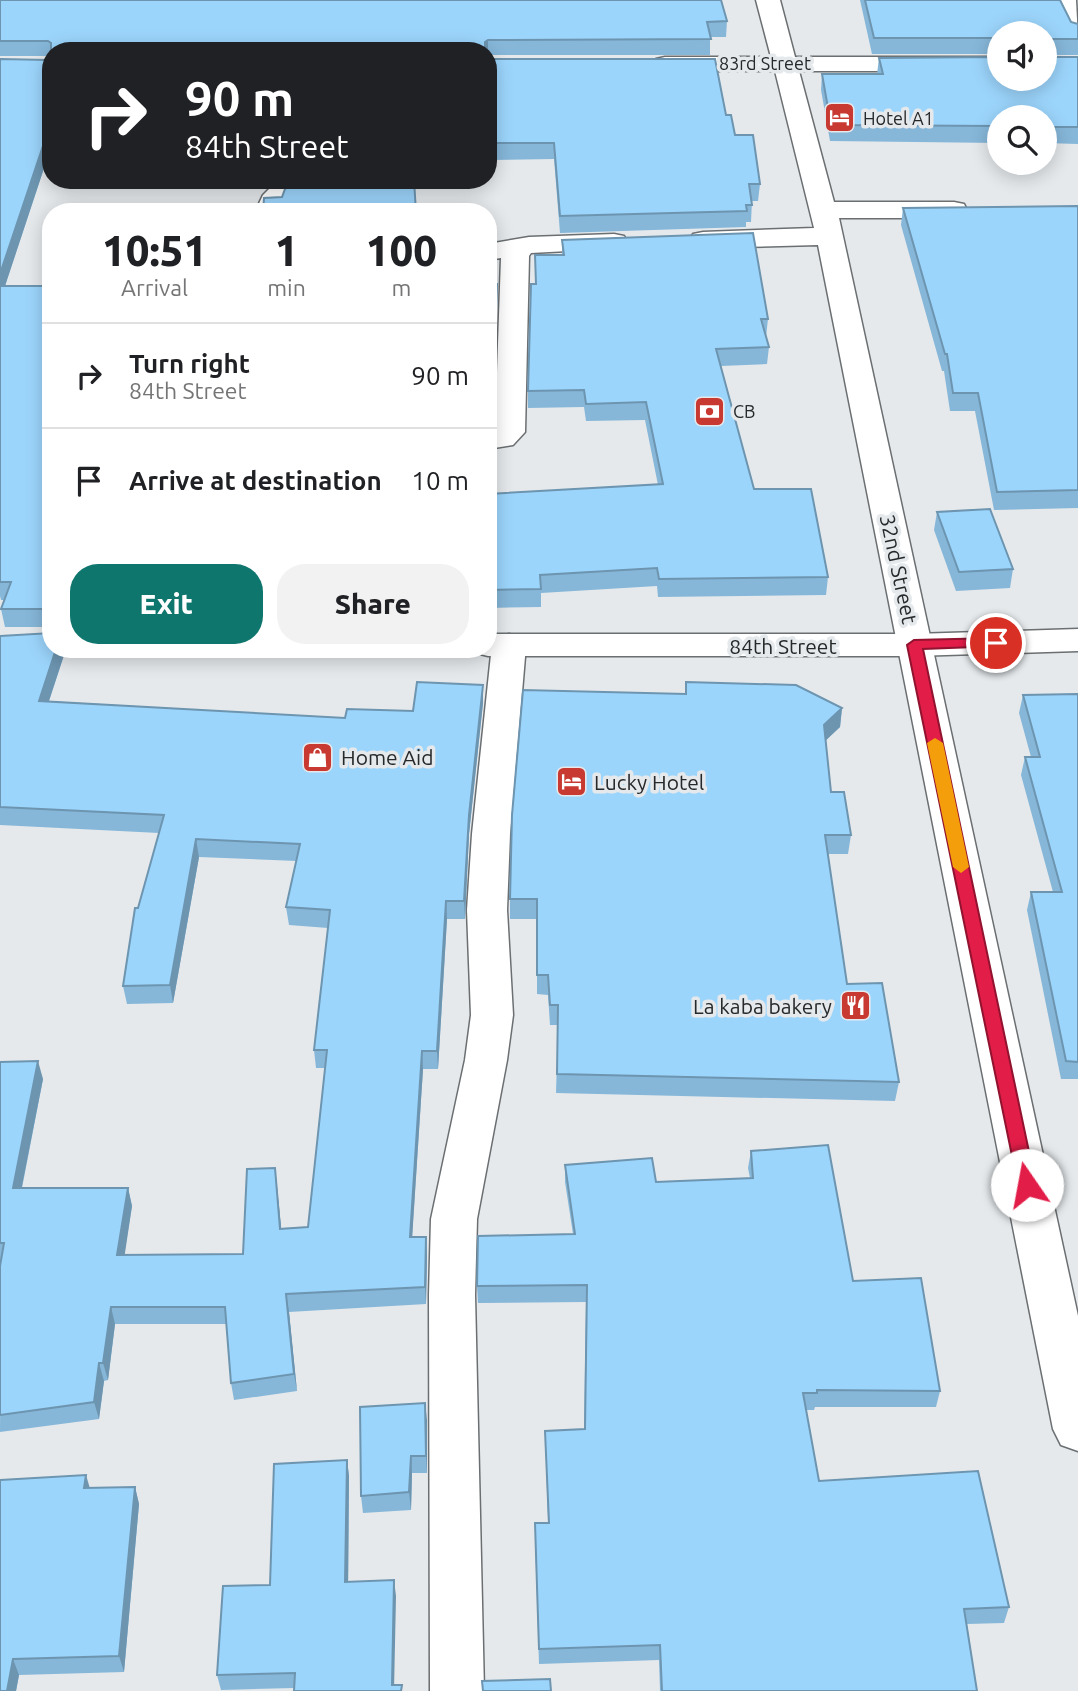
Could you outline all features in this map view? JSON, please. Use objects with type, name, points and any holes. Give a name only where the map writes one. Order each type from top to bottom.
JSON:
[{"type":"street","name":"32nd Street","points":[[768,0],[826,223],[1078,1429]]},
{"type":"street","points":[[1064,0],[1078,32]]},
{"type":"street","name":"83rd Street","points":[[636,64],[987,64]]},
{"type":"street","points":[[271,203],[285,189]]},
{"type":"street","points":[[684,240],[826,223],[984,210]]},
{"type":"street","points":[[497,251],[547,244],[643,242]]},
{"type":"street","points":[[497,439],[510,432],[515,254],[521,248]]},
{"type":"street","name":"84th Street","points":[[499,645],[914,645],[1078,640]]},
{"type":"street","points":[[457,1691],[452,1295],[454,1219],[486,1060],[492,1015],[487,897],[499,645]]},
{"type":"building","points":[[0,0],[721,0],[727,21],[707,22],[711,39],[485,42],[0,41]]},
{"type":"building","points":[[865,0],[1060,0],[1071,22],[1078,24],[1078,39],[1057,39],[1057,21],[987,21],[987,38],[874,38]]},
{"type":"building","points":[[987,57],[987,91],[1057,91],[1057,57],[1078,57],[1078,127],[1057,127],[1057,105],[987,105],[987,126],[831,125],[822,74],[883,74],[879,58]]},
{"type":"building","points":[[0,59],[42,60],[42,149],[0,274]]},
{"type":"building","points":[[497,59],[715,59],[726,115],[731,115],[735,135],[753,135],[760,184],[749,184],[752,205],[746,205],[747,211],[560,216],[554,143],[497,143]]},
{"type":"building","points":[[285,189],[415,189],[415,203],[264,203],[264,198],[282,197]]},
{"type":"building","points":[[1078,206],[1078,490],[997,492],[978,393],[953,393],[947,354],[903,208]]},
{"type":"building","points":[[753,233],[768,319],[761,319],[769,347],[716,349],[754,489],[811,489],[828,577],[659,579],[657,568],[540,575],[541,589],[497,590],[497,493],[663,484],[646,402],[586,404],[584,390],[528,391],[531,284],[536,284],[535,255],[564,255],[562,240]]},
{"type":"building","points":[[0,286],[42,286],[42,609],[1,609],[11,582],[0,582]]},
{"type":"building","points":[[990,509],[1013,569],[959,572],[937,512]]},
{"type":"building","points":[[42,634],[42,658],[53,658],[39,701],[345,718],[347,709],[413,711],[417,682],[483,685],[469,815],[464,901],[446,901],[437,1051],[422,1051],[410,1237],[426,1237],[425,1287],[286,1294],[294,1374],[231,1383],[225,1307],[111,1307],[94,1402],[0,1415],[0,1266],[4,1243],[0,1243],[0,1062],[38,1061],[13,1188],[128,1188],[117,1255],[243,1254],[247,1169],[275,1168],[280,1229],[308,1227],[327,1050],[314,1050],[330,910],[286,907],[300,844],[196,839],[170,985],[123,986],[135,908],[138,908],[164,815],[0,807],[0,636]]},
{"type":"building","points":[[686,682],[796,685],[842,708],[824,725],[831,792],[844,792],[851,835],[825,835],[847,984],[882,983],[899,1082],[557,1074],[558,1005],[550,1005],[548,975],[537,975],[537,899],[510,899],[512,815],[523,690],[686,694]]},
{"type":"building","points":[[1078,694],[1078,1062],[1066,1061],[1031,892],[1062,892],[1025,757],[1040,757],[1023,695]]},
{"type":"building","points":[[828,1145],[853,1281],[921,1278],[940,1391],[817,1390],[817,1393],[803,1393],[819,1481],[978,1471],[1009,1607],[964,1609],[977,1691],[662,1691],[660,1645],[539,1649],[535,1523],[549,1523],[545,1431],[585,1429],[587,1285],[477,1286],[478,1236],[575,1234],[565,1165],[652,1158],[656,1182],[753,1178],[751,1151]]},
{"type":"building","points":[[425,1403],[426,1456],[411,1456],[409,1492],[361,1496],[360,1407]]},
{"type":"building","points":[[347,1460],[345,1582],[394,1580],[392,1685],[402,1685],[401,1691],[294,1691],[295,1673],[217,1675],[223,1586],[270,1585],[274,1464]]},
{"type":"building","points":[[86,1475],[84,1488],[135,1487],[119,1656],[13,1659],[7,1691],[0,1691],[0,1480]]},
{"type":"building","points":[[550,1679],[551,1691],[483,1691],[482,1681]]},
{"type":"slow traffic","points":[[935,743],[961,867]]},
{"type":"place","name":"Hotel A1","points":[[840,118]]},
{"type":"place","name":"CB","points":[[710,411]]},
{"type":"place","name":"Home Aid","points":[[318,757]]},
{"type":"place","name":"Lucky Hotel","points":[[571,782]]},
{"type":"place","name":"La kaba bakery","points":[[855,1006]]},
{"type":"route","points":[[996,643],[914,645],[1027,1185]]}]
